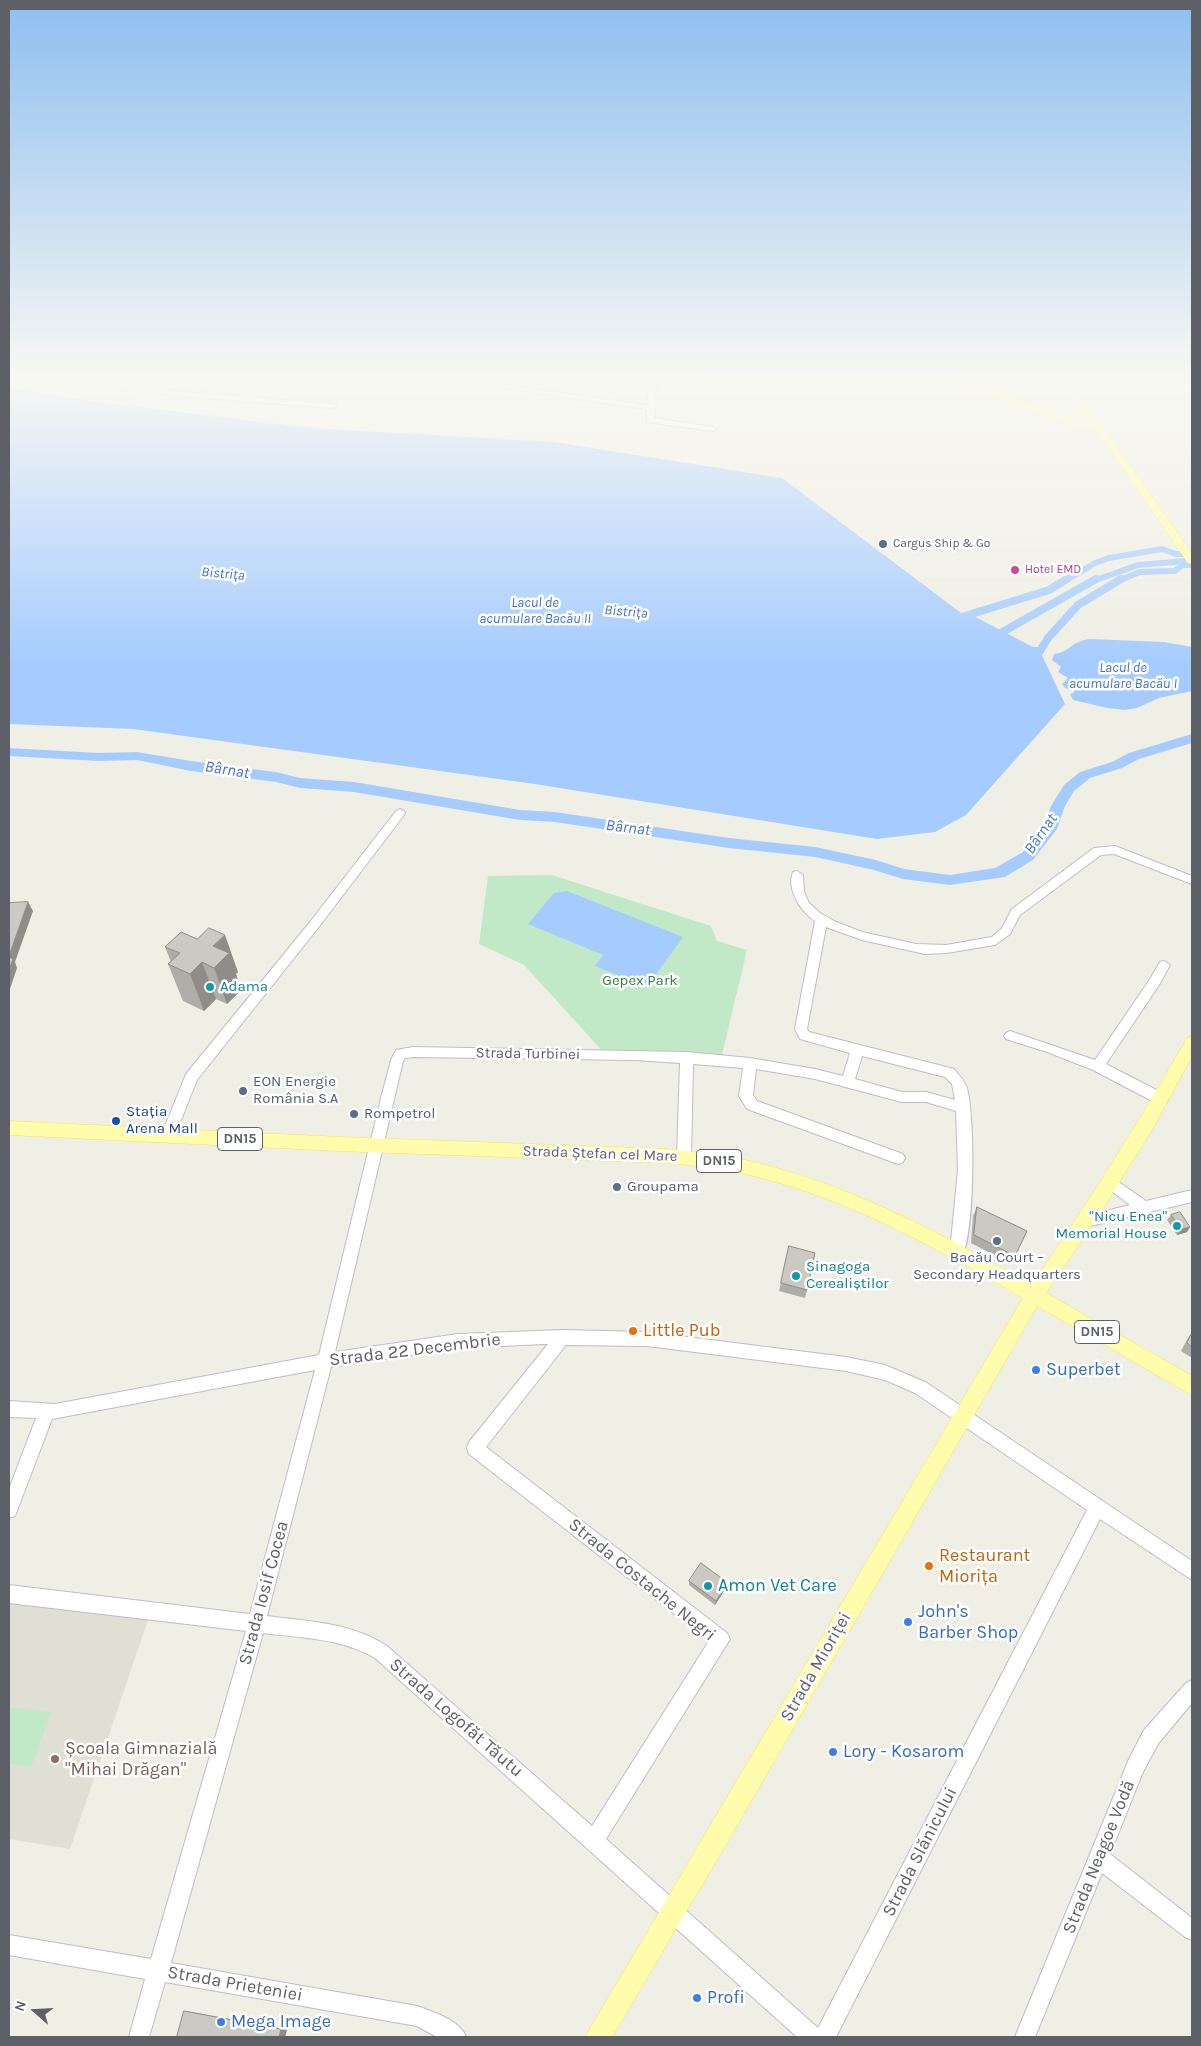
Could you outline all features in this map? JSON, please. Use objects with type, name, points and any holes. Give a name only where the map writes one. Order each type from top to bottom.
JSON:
[{"type":"main road","points":[[1129,471],[1192,561]]},
{"type":"main road","name":"Strada Mioriței","points":[[598,2037],[1033,1295],[1086,1221],[1161,1099],[1192,1042]]},
{"type":"main road","name":"Strada Ștefan cel Mare","points":[[9,1128],[375,1146],[684,1157],[759,1169],[818,1186],[888,1216],[1033,1295]]},
{"type":"main road","name":"DN15","points":[[1033,1295],[1192,1386]]},
{"type":"street","points":[[168,1136],[191,1078],[314,925],[400,812]]},
{"type":"street","points":[[797,875],[796,884],[799,897],[821,921],[850,933],[929,950],[966,946],[1001,937],[1016,912],[1055,885],[1098,851],[1106,849],[1122,852],[1192,880]]},
{"type":"street","points":[[821,921],[800,1029],[804,1036],[809,1039],[949,1073],[954,1076],[960,1088],[966,1154],[962,1224],[957,1252]]},
{"type":"street","points":[[1098,1066],[1155,982],[1164,965]]},
{"type":"street","points":[[1010,1036],[1050,1048],[1098,1066],[1161,1099]]},
{"type":"street","points":[[848,1082],[857,1051]]},
{"type":"street","name":"Strada Turbinei","points":[[375,1146],[396,1060],[401,1054],[413,1052],[688,1057],[750,1063],[814,1074],[902,1097],[926,1098],[963,1108]]},
{"type":"street","points":[[684,1157],[688,1057]]},
{"type":"street","points":[[750,1063],[746,1096],[752,1105],[898,1158]]},
{"type":"street","name":"Strada Iosif Cocea","points":[[139,2037],[256,1624],[326,1361],[375,1146]]},
{"type":"street","points":[[1110,1182],[1144,1207]]},
{"type":"street","points":[[1086,1221],[1192,1196]]},
{"type":"street","name":"Strada 22 Decembrie","points":[[9,1409],[55,1412],[326,1361],[458,1341],[563,1337],[647,1339],[875,1368],[898,1376],[921,1388],[961,1416]]},
{"type":"street","name":"Strada Costache Negri","points":[[563,1337],[475,1448],[721,1639],[594,1840]]},
{"type":"street","points":[[9,1510],[47,1412]]},
{"type":"street","points":[[961,1416],[1192,1571]]},
{"type":"street","name":"Strada Slănicului","points":[[825,2037],[1097,1507]]},
{"type":"street","name":"Strada Logofăt Tăutu","points":[[9,1594],[340,1634],[363,1641],[375,1648],[594,1840],[814,2037]]},
{"type":"street","name":"Strada Neagoe Vodă","points":[[1024,2037],[1136,1766],[1151,1737],[1192,1688]]},
{"type":"street","points":[[1098,1857],[1192,1930]]},
{"type":"street","name":"Strada Prieteniei","points":[[9,1945],[417,2016],[436,2024],[456,2037]]},
{"type":"shaded area","name":"Școala Gimnazială \"Mihai Drăgan\"","points":[[9,1594],[151,1611],[70,1849],[9,1839]]},
{"type":"green space","name":"Gepex Park","points":[[552,875],[711,926],[717,941],[747,950],[720,1063],[606,1055],[524,965],[479,944],[488,876]]},
{"type":"green space","points":[[9,1707],[51,1712],[31,1767],[9,1764]]},
{"type":"water","name":"Lacul de acumulare Bacău II","points":[[9,471],[741,471],[782,478],[965,616],[1032,651],[1040,651],[1065,704],[966,815],[935,832],[877,839],[535,784],[133,729],[9,724]]},
{"type":"water","name":"Lacul de acumulare Bacău I","points":[[1090,639],[1164,642],[1192,647],[1192,691],[1159,698],[1137,708],[1125,710],[1073,700],[1070,694],[1074,693],[1074,691],[1065,688],[1062,684],[1068,678],[1058,672],[1061,667],[1052,660],[1054,654],[1064,651],[1078,642]]},
{"type":"water","points":[[567,891],[683,937],[647,987],[595,966],[603,955],[528,924],[554,893]]},
{"type":"building","points":[[28,902],[9,956],[9,903]]},
{"type":"building","points":[[209,928],[225,935],[213,946],[229,953],[214,968],[202,962],[190,974],[168,964],[180,953],[165,947],[181,932],[197,939]]},
{"type":"building","points":[[9,957],[13,959],[9,970]]},
{"type":"building","name":"Bacău Court – Secondary Headquarters","points":[[977,1207],[1027,1231],[1015,1256],[974,1235]]},
{"type":"building","points":[[1180,1212],[1190,1227],[1181,1229],[1171,1215]]},
{"type":"building","name":"Sinagoga Cerealiștilor","points":[[789,1246],[815,1253],[807,1290],[781,1283]]},
{"type":"building","points":[[1192,1333],[1192,1347],[1187,1343]]},
{"type":"building","name":"Amon Vet Care","points":[[701,1563],[728,1583],[716,1601],[689,1581]]},
{"type":"building","name":"Mega Image","points":[[184,2011],[281,2029],[279,2037],[177,2037]]},
{"type":"waterway","points":[[1065,581],[1095,563],[1109,558],[1162,549],[1176,554],[1192,554]]},
{"type":"waterway","points":[[1093,581],[1138,565],[1186,561]]},
{"type":"waterway","points":[[1118,581],[1140,572],[1175,571],[1182,565],[1192,565]]},
{"type":"waterway","points":[[999,634],[965,616],[1049,590],[1067,579]]},
{"type":"waterway","points":[[999,634],[1096,579]]},
{"type":"waterway","points":[[999,634],[1032,651],[1040,651],[1048,638],[1078,605],[1121,579]]},
{"type":"waterway","points":[[995,634],[999,634]]},
{"type":"waterway","name":"Bârnat","points":[[9,752],[99,757],[137,756],[191,766],[276,777],[300,783],[354,787],[520,815],[555,817],[729,843],[815,852],[876,865],[903,874],[950,880],[999,873],[1028,856],[1049,829],[1058,806],[1069,788],[1085,775],[1117,765],[1134,756],[1192,738]]},
{"type":"place","name":"Cargus Ship & Go","points":[[883,544]]},
{"type":"place","name":"Hotel EMD","points":[[1015,570]]},
{"type":"place","name":"Adama","points":[[210,987]]},
{"type":"place","name":"EON Energie România S.A","points":[[243,1091]]},
{"type":"place","name":"Rompetrol","points":[[354,1114]]},
{"type":"place","name":"Stația Arena Mall","points":[[116,1121]]},
{"type":"place","name":"Groupama","points":[[617,1187]]},
{"type":"place","name":"\"Nicu Enea\" Memorial House","points":[[1177,1226]]},
{"type":"place","name":"Bacău Court – Secondary Headquarters","points":[[997,1241]]},
{"type":"place","name":"Sinagoga Cerealiștilor","points":[[796,1276]]},
{"type":"place","name":"Little Pub","points":[[633,1331]]},
{"type":"place","name":"Superbet","points":[[1036,1370]]},
{"type":"place","name":"Restaurant Miorița","points":[[929,1566]]},
{"type":"place","name":"Amon Vet Care","points":[[708,1586]]},
{"type":"place","name":"John's Barber Shop","points":[[908,1622]]},
{"type":"place","name":"Lory - Kosarom","points":[[833,1752]]},
{"type":"place","name":"Școala Gimnazială \"Mihai Drăgan\"","points":[[55,1759]]},
{"type":"place","name":"Profi","points":[[697,1998]]},
{"type":"place","name":"Mega Image","points":[[221,2022]]},
{"type":"water label","name":"Bistrița","points":[[223,574]]},
{"type":"water label","name":"Bistrița","points":[[626,612]]}]
